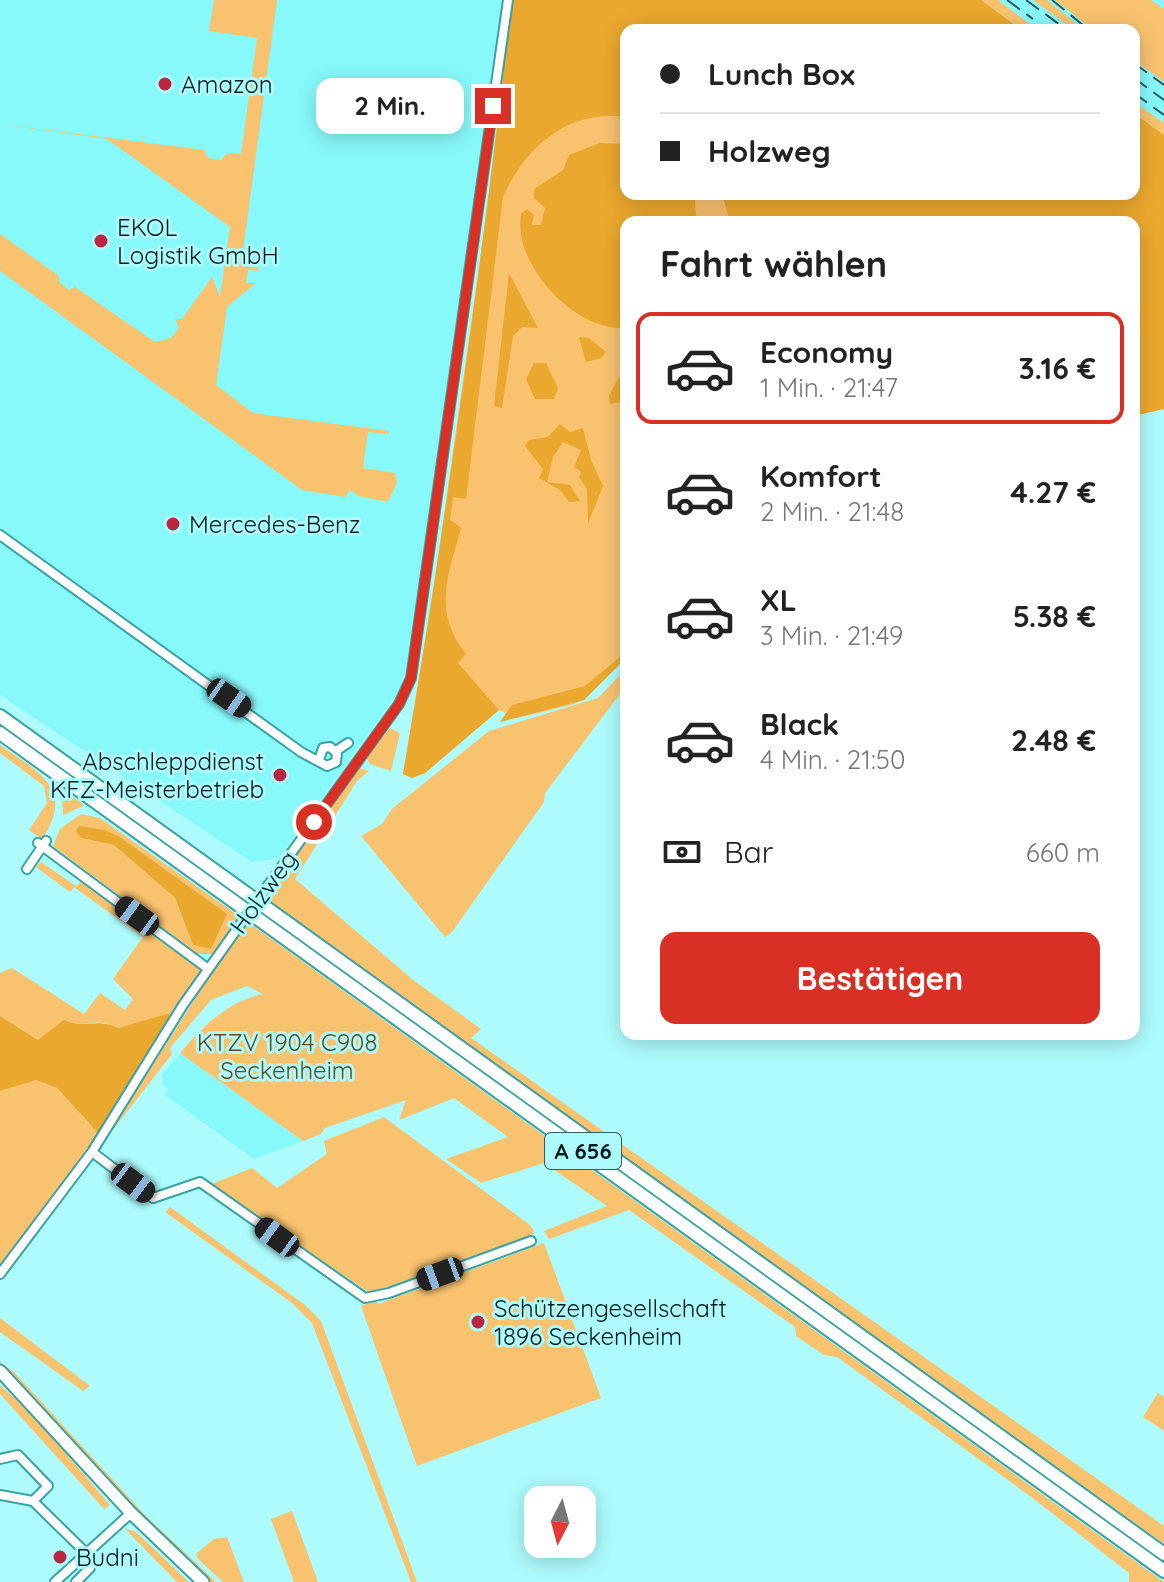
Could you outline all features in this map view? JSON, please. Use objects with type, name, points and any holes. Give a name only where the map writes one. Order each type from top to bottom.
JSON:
[{"type":"highway","name":"A 656","points":[[0,716],[1164,1554]]},
{"type":"highway","name":"A 656","points":[[0,733],[1164,1571]]},
{"type":"main road","points":[[0,1371],[128,1515],[193,1582]]},
{"type":"main road","points":[[0,1380],[28,1401]]},
{"type":"main road","points":[[128,1515],[203,1582]]},
{"type":"street","name":"Holzweg","points":[[0,1274],[92,1152],[207,968],[399,704],[411,678],[508,0]]},
{"type":"street","points":[[0,535],[295,746],[320,755],[327,766],[336,762]]},
{"type":"street","points":[[336,751],[348,743]]},
{"type":"street","points":[[320,755],[330,747],[336,751]]},
{"type":"street","points":[[336,751],[336,762]]},
{"type":"street","points":[[336,762],[351,772]]},
{"type":"street","points":[[27,869],[42,844],[207,968]]},
{"type":"street","points":[[92,1152],[153,1198],[200,1182],[365,1298],[389,1293],[531,1241]]},
{"type":"street","points":[[0,1459],[18,1455],[48,1486],[33,1501]]},
{"type":"street","points":[[0,1495],[33,1501],[87,1554],[92,1565],[76,1582]]},
{"type":"street","points":[[55,1582],[128,1515]]},
{"type":"shaded area","points":[[0,0],[512,0],[496,135],[406,668],[399,691],[278,859],[252,862],[0,695]]},
{"type":"shaded area","points":[[512,0],[981,0],[1014,24],[620,24],[620,117],[585,119],[551,135],[523,162],[503,197],[466,499],[453,497],[450,520],[461,528],[446,593],[449,623],[466,654],[458,663],[499,710],[425,773],[412,778],[403,774],[463,388]]},
{"type":"shaded area","points":[[998,0],[1164,0],[1164,123],[1140,106],[1140,24],[1030,24]]},
{"type":"shaded area","points":[[1140,117],[1164,135],[1164,409],[1140,415],[1140,216],[728,216],[724,200],[1140,200]]},
{"type":"shaded area","points":[[600,143],[620,144],[620,200],[695,200],[696,216],[620,216],[620,327],[586,319],[568,307],[537,273],[526,253],[521,233],[521,214],[527,209],[534,215],[532,225],[541,225],[545,208],[534,198],[534,189],[563,170],[569,155]]},
{"type":"shaded area","points":[[509,273],[538,328],[522,327],[513,336],[502,408],[494,406]]},
{"type":"shaded area","points":[[579,337],[589,338],[606,352],[601,358],[586,362]]},
{"type":"shaded area","points":[[534,363],[546,363],[558,388],[554,399],[535,399],[526,379]]},
{"type":"shaded area","points":[[620,376],[620,402],[610,404],[609,395]]},
{"type":"shaded area","points":[[560,424],[570,432],[583,428],[591,460],[603,486],[588,523],[587,489],[579,477],[581,472],[574,467],[581,450],[563,442],[553,457],[547,482],[570,485],[580,501],[569,502],[560,490],[539,478],[543,469],[525,446],[529,440],[548,437]]},
{"type":"shaded area","points":[[620,657],[620,664],[584,700],[500,722],[512,705],[585,686]]},
{"type":"shaded area","points":[[79,826],[105,830],[120,837],[227,914],[211,949],[193,945],[175,898],[114,845],[81,838],[76,831]]},
{"type":"shaded area","points":[[167,1014],[175,1015],[99,1134],[57,1088],[36,1080],[0,1091],[0,1016],[38,1040],[64,1020],[118,1028]]},
{"type":"shaded area","points":[[180,1053],[303,1141],[254,1159],[165,1095],[168,1089],[163,1085],[162,1075]]},
{"type":"green space","points":[[214,0],[277,0],[241,265],[259,267],[258,271],[248,270],[246,283],[256,283],[227,307],[216,385],[253,413],[389,431],[389,434],[368,432],[363,468],[395,473],[397,483],[388,502],[358,496],[350,490],[345,497],[302,490],[0,271],[0,234],[59,276],[59,282],[69,290],[75,287],[155,342],[171,338],[179,328],[175,319],[182,319],[212,277],[220,297],[230,227],[107,139],[0,124],[204,150],[208,158],[221,160],[227,153],[241,154],[257,38],[209,31]]},
{"type":"green space","points":[[981,0],[998,0],[1030,24],[1014,24]]},
{"type":"green space","points":[[1033,0],[1047,0],[1077,24],[1066,24]]},
{"type":"green space","points":[[1055,0],[1151,0],[1164,9],[1164,82],[1140,64],[1140,24],[1085,24]]},
{"type":"green space","points":[[1140,106],[1164,123],[1164,135],[1140,117]]},
{"type":"green space","points":[[620,109],[620,200],[734,200],[738,216],[620,216],[620,664],[584,700],[574,704],[518,718],[499,710],[425,773],[412,778],[403,774],[431,607],[490,188],[565,114]]},
{"type":"green space","points":[[620,675],[620,694],[545,793],[544,802],[452,932],[445,937],[361,836],[382,824],[392,809],[489,731],[598,698]]},
{"type":"green space","points":[[0,722],[148,829],[155,837],[0,726]]},
{"type":"green space","points":[[390,728],[400,733],[391,771],[370,764],[366,757]]},
{"type":"green space","points":[[0,745],[39,773],[54,794],[52,822],[42,839],[29,830],[47,803],[44,786],[0,753]]},
{"type":"green space","points":[[360,768],[369,771],[357,781],[295,879],[412,979],[481,1029],[471,1038],[1164,1526],[1164,1544],[264,899]]},
{"type":"green space","points":[[62,789],[84,805],[63,815]]},
{"type":"green space","points":[[81,814],[100,818],[239,916],[213,954],[197,954],[53,846],[60,829]],"holes":[[[120,837],[226,914],[211,948],[193,945],[175,898],[114,845],[81,838]]]},
{"type":"green space","points":[[41,862],[76,886],[81,882],[201,969],[175,1015],[117,1028],[88,1023],[38,1040],[0,1016],[0,973],[12,968],[84,1014],[100,993],[125,1010],[133,999],[113,979],[143,937],[74,887],[70,892],[36,867]]},
{"type":"green space","points":[[208,875],[1164,1560],[1164,1564]]},
{"type":"green space","name":"KTZV 1904 C908 Seckenheim","points":[[245,920],[1164,1582],[1129,1582],[1129,1573],[1030,1496],[837,1357],[824,1355],[796,1336],[795,1327],[629,1210],[549,1239],[544,1231],[607,1206],[544,1163],[481,1183],[446,1159],[508,1137],[454,1098],[399,1120],[406,1100],[325,1128],[321,1134],[303,1141],[180,1053],[217,1016],[250,997],[263,994],[247,986],[211,1000],[170,1048],[172,1054],[108,1136]]},
{"type":"green space","points":[[36,1079],[57,1088],[99,1134],[90,1152],[0,1272],[0,1091]]},
{"type":"green space","points":[[384,1117],[530,1225],[534,1231],[531,1238],[370,1293],[209,1185],[252,1168],[277,1188],[327,1154],[324,1141]]},
{"type":"green space","points":[[170,1207],[305,1305],[321,1321],[417,1582],[411,1582],[312,1323],[292,1303],[165,1212]]},
{"type":"green space","points":[[544,1243],[601,1398],[417,1466],[361,1306],[376,1301],[378,1304]]},
{"type":"green space","points":[[0,1318],[90,1386],[83,1391],[0,1332]]},
{"type":"green space","points":[[0,1362],[14,1372],[145,1515],[216,1582],[207,1582],[194,1572],[0,1369]]},
{"type":"green space","points":[[0,1385],[32,1414],[110,1505],[104,1509],[0,1394]]},
{"type":"green space","points":[[1158,1393],[1164,1397],[1164,1431],[1143,1417]]},
{"type":"green space","points":[[292,1511],[318,1582],[294,1582],[271,1519]]},
{"type":"green space","points":[[124,1528],[136,1532],[189,1582],[177,1582]]},
{"type":"green space","points":[[227,1537],[244,1582],[223,1582],[197,1558],[196,1554],[214,1539]]},
{"type":"railway","points":[[1007,0],[1033,19]]},
{"type":"railway","points":[[1026,0],[1059,24]]},
{"type":"railway","points":[[1052,0],[1082,24]]},
{"type":"railway","points":[[1140,67],[1164,85]]},
{"type":"railway","points":[[1140,82],[1164,100]]},
{"type":"railway","points":[[1140,97],[1164,115]]},
{"type":"place","name":"Amazon","points":[[165,84]]},
{"type":"place","name":"EKOL Logistik GmbH","points":[[101,241]]},
{"type":"place","name":"Mercedes-Benz","points":[[173,524]]},
{"type":"place","name":"Abschleppdienst KFZ-Meisterbetrieb","points":[[280,775]]},
{"type":"place","name":"Schützengesellschaft 1896 Seckenheim","points":[[478,1322]]},
{"type":"place","name":"Budni","points":[[60,1557]]},
{"type":"route","points":[[314,822],[399,704],[411,678],[493,106]]}]
